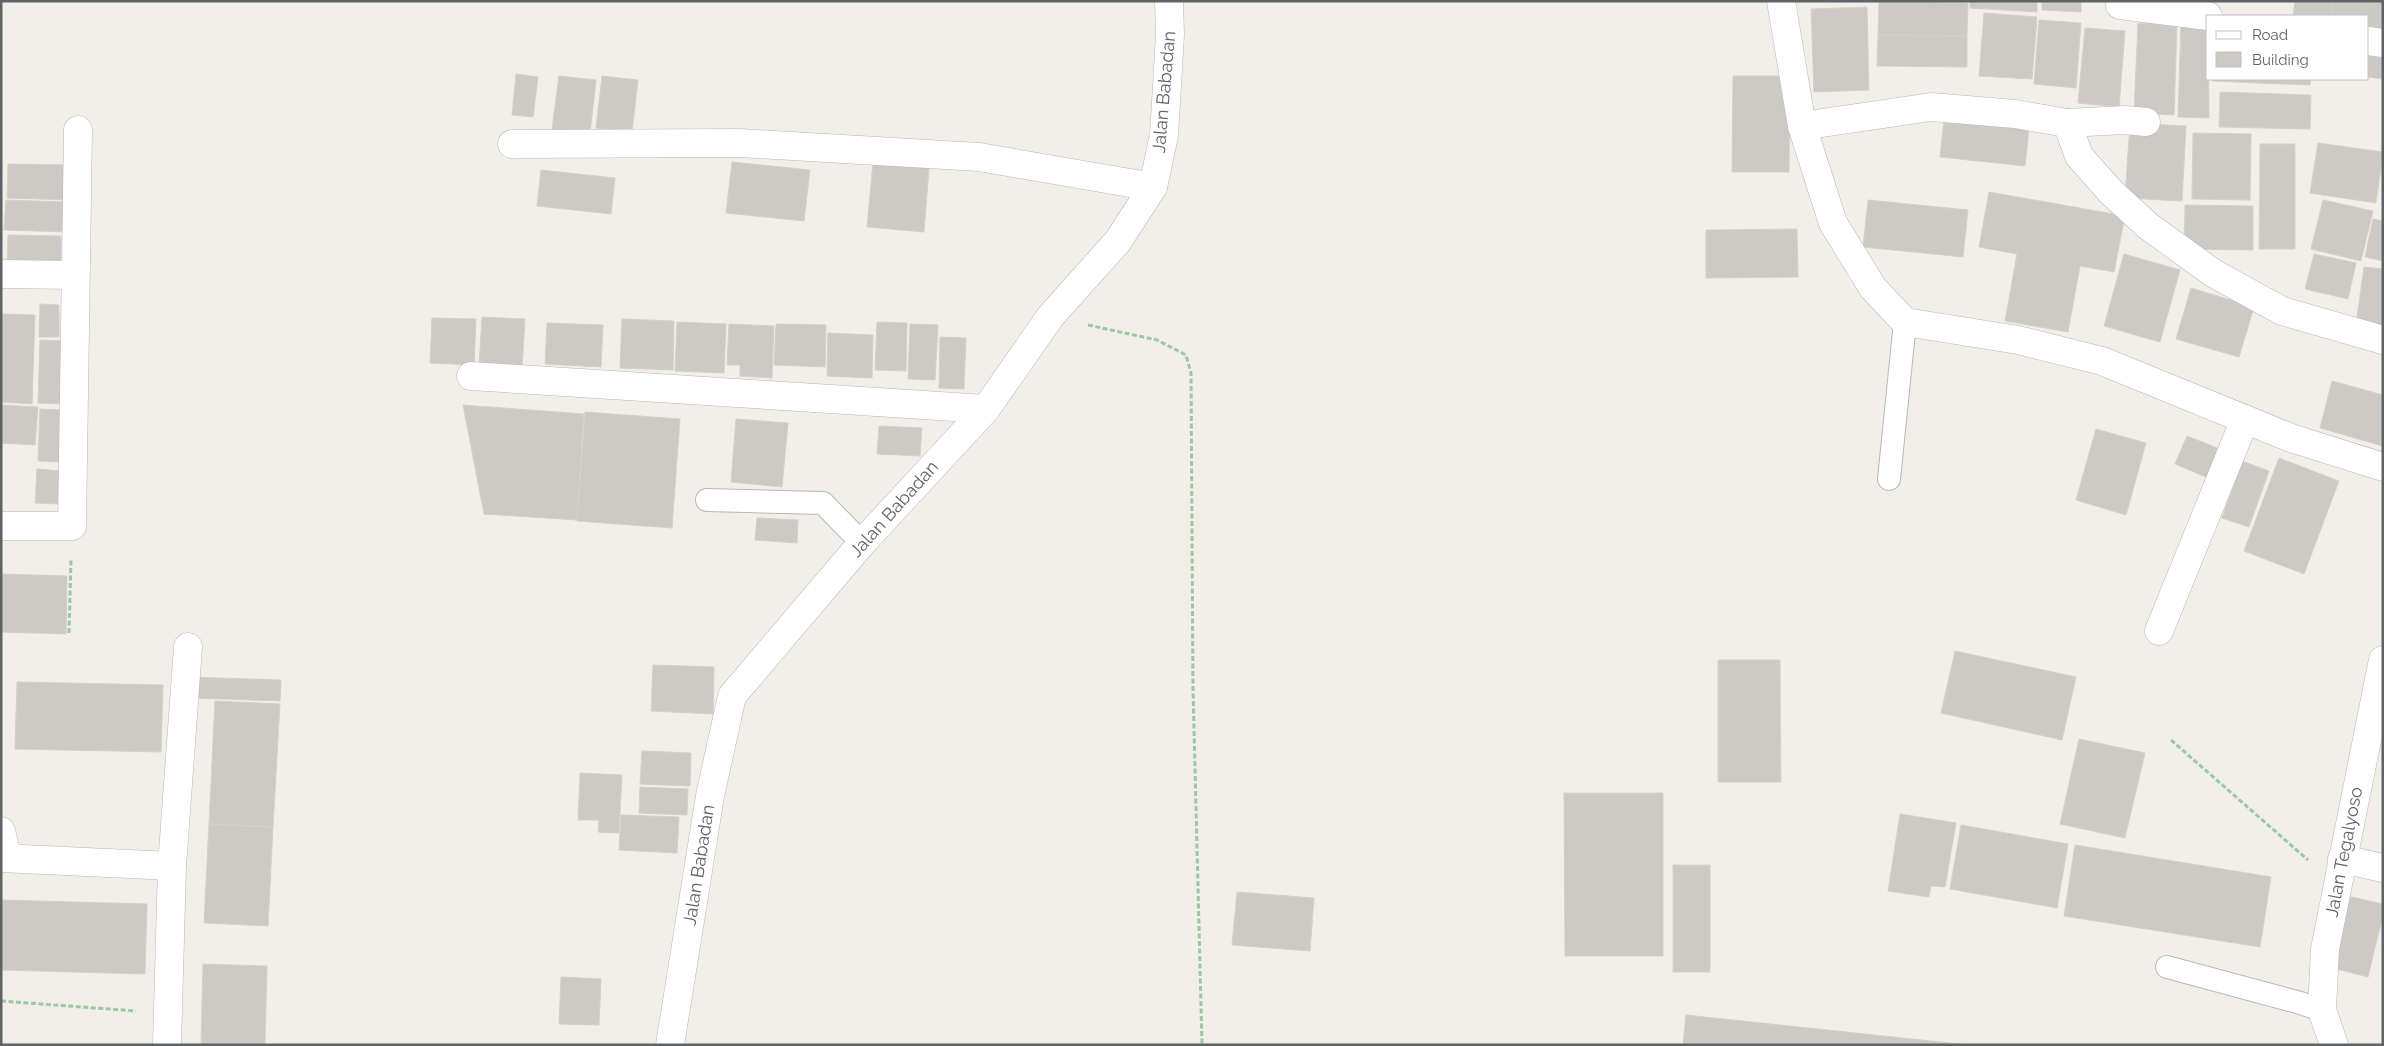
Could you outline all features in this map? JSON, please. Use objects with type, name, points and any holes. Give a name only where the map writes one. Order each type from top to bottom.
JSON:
[{"type":"street","name":"Jalan Babadan","points":[[670,1045],[710,796],[732,696],[862,543],[986,409],[1050,317],[1118,240],[1153,187],[1164,135],[1170,35],[1169,1]]},
{"type":"street","points":[[1781,1],[1802,126],[1833,222],[1873,288],[1905,322],[2018,340],[2102,361],[2291,438],[2383,467]]},
{"type":"street","points":[[2120,5],[2206,16]]},
{"type":"street","points":[[2369,41],[2383,43]]},
{"type":"street","points":[[1802,126],[1931,107],[2015,114],[2067,123],[2125,120],[2146,122]]},
{"type":"street","points":[[2067,123],[2079,156],[2110,192],[2148,226],[2213,273],[2282,311],[2383,340]]},
{"type":"street","points":[[1,526],[72,526],[78,130]]},
{"type":"street","points":[[512,144],[740,143],[979,157],[1153,187]]},
{"type":"street","points":[[1,274],[76,275]]},
{"type":"street","points":[[471,376],[986,409]]},
{"type":"street","points":[[2159,631],[2245,418]]},
{"type":"street","points":[[167,1045],[172,866],[188,647]]},
{"type":"street","name":"Jalan Tegalyoso","points":[[2334,1045],[2322,1010],[2324,950],[2383,660]]},
{"type":"street","points":[[1,831],[4,858],[172,866]]},
{"type":"street","points":[[2342,859],[2383,868]]},
{"type":"lane","points":[[1889,479],[1905,322]]},
{"type":"lane","points":[[707,500],[823,503],[862,543]]},
{"type":"lane","points":[[2167,968],[2322,1010]]},
{"type":"path","points":[[1050,317],[1157,340],[1186,355],[1191,373],[1193,689],[1202,1045]]},
{"type":"path","points":[[69,633],[72,526]]},
{"type":"path","points":[[2170,740],[2337,886]]},
{"type":"path","points":[[1,1001],[169,1013]]},
{"type":"building","points":[[1970,1],[2037,1],[2037,12],[1970,8]]},
{"type":"building","points":[[2042,1],[2081,1],[2081,12],[2042,10]]},
{"type":"building","points":[[2295,1],[2334,1],[2331,15],[2293,15]]},
{"type":"building","points":[[2334,1],[2383,1],[2383,32],[2369,29],[2369,15],[2331,15]]},
{"type":"building","points":[[1879,2],[1968,3],[1967,36],[1878,35]]},
{"type":"building","points":[[1867,7],[1869,90],[1814,92],[1811,9]]},
{"type":"building","points":[[1984,13],[2037,17],[2032,79],[1979,76]]},
{"type":"building","points":[[2039,20],[2081,23],[2076,88],[2034,84]]},
{"type":"building","points":[[2181,21],[2206,21],[2206,80],[2209,80],[2209,118],[2178,117]]},
{"type":"building","points":[[2138,23],[2177,25],[2174,115],[2134,113]]},
{"type":"building","points":[[2085,28],[2125,31],[2119,107],[2078,103]]},
{"type":"building","points":[[1878,35],[1967,36],[1967,67],[1877,66]]},
{"type":"building","points":[[2369,44],[2383,46],[2383,79],[2369,77]]},
{"type":"building","points":[[516,74],[538,77],[533,117],[512,115]]},
{"type":"building","points":[[559,76],[596,80],[590,134],[552,129]]},
{"type":"building","points":[[602,76],[638,80],[632,132],[596,128]]},
{"type":"building","points":[[1733,76],[1790,76],[1789,172],[1732,172]]},
{"type":"building","points":[[2257,80],[2257,83],[2213,81]]},
{"type":"building","points":[[2257,80],[2311,80],[2310,85],[2257,83]]},
{"type":"building","points":[[2220,92],[2311,95],[2310,129],[2219,127]]},
{"type":"building","points":[[1945,110],[2030,120],[2025,166],[1940,157]]},
{"type":"building","points":[[2130,123],[2186,126],[2182,201],[2125,198]]},
{"type":"building","points":[[2193,133],[2251,134],[2250,200],[2192,199]]},
{"type":"building","points":[[2318,143],[2383,152],[2376,203],[2310,193]]},
{"type":"building","points":[[2260,144],[2295,144],[2295,249],[2259,249]]},
{"type":"building","points":[[732,162],[810,170],[804,221],[726,213]]},
{"type":"building","points":[[873,163],[929,168],[924,232],[867,227]]},
{"type":"building","points":[[8,164],[70,165],[69,200],[7,198]]},
{"type":"building","points":[[541,170],[615,178],[611,214],[537,206]]},
{"type":"building","points":[[1989,192],[2125,216],[2114,272],[2080,266],[2068,332],[2005,321],[2017,254],[1979,247]]},
{"type":"building","points":[[6,200],[69,202],[68,232],[4,230]]},
{"type":"building","points":[[1868,200],[1968,210],[1963,257],[1863,247]]},
{"type":"building","points":[[2323,200],[2373,211],[2361,261],[2311,249]]},
{"type":"building","points":[[2185,205],[2253,206],[2253,250],[2184,249]]},
{"type":"building","points":[[2373,219],[2383,221],[2383,261],[2365,257]]},
{"type":"building","points":[[1797,229],[1798,277],[1706,278],[1706,230]]},
{"type":"building","points":[[8,235],[61,236],[61,265],[7,265]]},
{"type":"building","points":[[2124,254],[2180,270],[2160,342],[2104,326]]},
{"type":"building","points":[[2314,254],[2356,263],[2348,299],[2305,289]]},
{"type":"building","points":[[2364,267],[2383,269],[2383,328],[2356,324]]},
{"type":"building","points":[[2191,288],[2254,307],[2239,357],[2176,339]]},
{"type":"building","points":[[40,304],[59,305],[59,337],[39,337]]},
{"type":"building","points":[[1,314],[35,315],[32,404],[1,402]]},
{"type":"building","points":[[482,317],[525,319],[522,369],[479,366]]},
{"type":"building","points":[[432,318],[476,319],[474,365],[430,363]]},
{"type":"building","points":[[622,319],[674,321],[673,370],[620,368]]},
{"type":"building","points":[[677,322],[726,324],[724,373],[675,371]]},
{"type":"building","points":[[877,322],[907,323],[906,371],[875,370]]},
{"type":"building","points":[[547,323],[603,325],[601,367],[545,364]]},
{"type":"building","points":[[729,324],[774,326],[772,378],[740,376],[740,365],[727,365]]},
{"type":"building","points":[[776,324],[826,325],[825,367],[774,365]]},
{"type":"building","points":[[910,324],[938,325],[935,380],[908,379]]},
{"type":"building","points":[[828,333],[873,335],[872,378],[827,376]]},
{"type":"building","points":[[940,337],[966,338],[964,389],[939,388]]},
{"type":"building","points":[[40,340],[66,341],[65,404],[38,403]]},
{"type":"building","points":[[2332,381],[2383,395],[2383,446],[2320,428]]},
{"type":"building","points":[[1,405],[38,407],[35,445],[1,443]]},
{"type":"building","points":[[463,405],[584,414],[577,520],[484,514]]},
{"type":"building","points":[[40,409],[61,410],[59,462],[38,461]]},
{"type":"building","points":[[585,412],[680,419],[672,528],[577,521]]},
{"type":"building","points":[[736,419],[788,423],[782,487],[731,482]]},
{"type":"building","points":[[879,426],[922,428],[920,456],[877,454]]},
{"type":"building","points":[[2096,429],[2146,443],[2126,515],[2076,500]]},
{"type":"building","points":[[2187,436],[2230,453],[2218,482],[2175,464]]},
{"type":"building","points":[[2279,458],[2339,481],[2304,574],[2244,551]]},
{"type":"building","points":[[2242,461],[2269,471],[2249,527],[2222,518]]},
{"type":"building","points":[[37,469],[61,471],[60,504],[35,503]]},
{"type":"building","points":[[757,518],[798,520],[797,543],[755,540]]},
{"type":"building","points":[[1,574],[67,576],[66,634],[1,632]]},
{"type":"building","points":[[1955,651],[2076,677],[2062,740],[1941,713]]},
{"type":"building","points":[[1718,660],[1780,660],[1781,782],[1718,782]]},
{"type":"building","points":[[653,665],[714,667],[713,714],[651,711]]},
{"type":"building","points":[[192,677],[281,680],[280,701],[192,698]]},
{"type":"building","points":[[17,682],[163,685],[161,752],[15,749]]},
{"type":"building","points":[[215,701],[280,704],[273,827],[209,824]]},
{"type":"building","points":[[2079,739],[2145,753],[2125,838],[2060,824]]},
{"type":"building","points":[[642,751],[691,753],[690,786],[640,784]]},
{"type":"building","points":[[580,773],[622,775],[619,833],[598,832],[599,820],[578,820]]},
{"type":"building","points":[[640,787],[688,789],[687,815],[639,813]]},
{"type":"building","points":[[1564,793],[1663,793],[1663,956],[1565,956]]},
{"type":"building","points":[[1900,814],[1956,823],[1945,887],[1931,886],[1929,897],[1888,891]]},
{"type":"building","points":[[621,815],[679,817],[677,853],[619,850]]},
{"type":"building","points":[[209,824],[273,827],[268,926],[204,923]]},
{"type":"building","points":[[1961,825],[2068,844],[2057,908],[1950,889]]},
{"type":"building","points":[[2075,845],[2271,877],[2260,947],[2064,916]]},
{"type":"building","points":[[1673,865],[1710,865],[1710,972],[1673,972]]},
{"type":"building","points":[[1237,892],[1314,898],[1310,951],[1232,945]]},
{"type":"building","points":[[2347,896],[2383,904],[2383,915],[2368,977],[2329,967]]},
{"type":"building","points":[[1,900],[147,904],[145,974],[1,970]]},
{"type":"building","points":[[203,964],[267,966],[265,1045],[201,1045]]},
{"type":"building","points":[[561,977],[601,979],[599,1025],[559,1024]]},
{"type":"building","points":[[1686,1015],[1969,1045],[1683,1045]]}]
